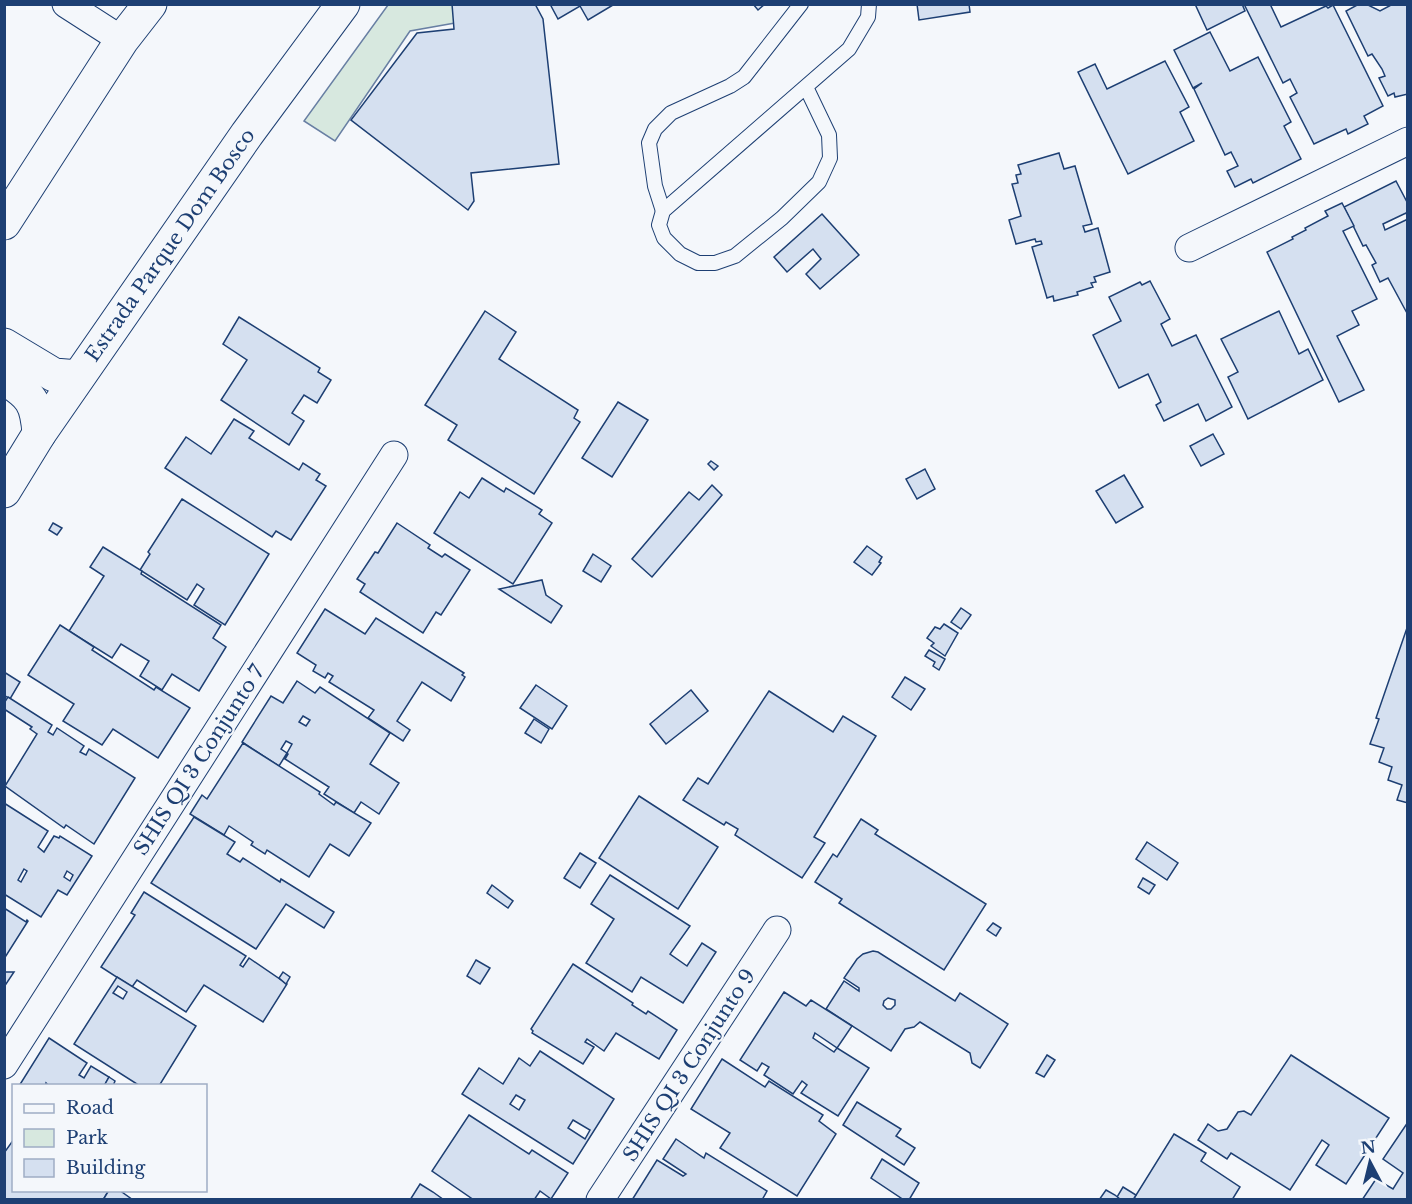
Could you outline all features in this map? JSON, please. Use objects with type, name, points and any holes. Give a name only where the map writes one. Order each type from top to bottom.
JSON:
[{"type":"main road","points":[[4,223],[122,40],[150,4]]},
{"type":"main road","name":"Estrada Parque Dom Bosco","points":[[4,491],[39,434],[247,134],[343,4]]},
{"type":"main road","points":[[4,345],[54,375],[78,377]]},
{"type":"main road","points":[[4,378],[24,390],[31,398],[38,414],[39,434]]},
{"type":"street","points":[[66,4],[122,40]]},
{"type":"street","points":[[1189,248],[1407,141]]},
{"type":"street","name":"SHIS QI 3 Conjunto 7","points":[[4,1065],[394,455]]},
{"type":"street","name":"SHIS QI 3 Conjunto 9","points":[[600,1200],[777,930]]},
{"type":"lane","points":[[663,211],[655,186],[649,143],[656,129],[671,113],[730,86],[744,77],[801,4]]},
{"type":"lane","points":[[806,87],[829,135],[830,158],[819,182],[782,218],[735,256],[715,263],[698,264],[680,254],[664,238],[659,225],[663,211],[849,49],[868,17],[869,4]]},
{"type":"green space","points":[[521,4],[529,10],[410,31],[335,141],[304,121],[388,5]]},
{"type":"building","points":[[452,4],[535,4],[543,19],[559,164],[471,173],[474,201],[468,210],[351,120],[417,33],[454,29]]},
{"type":"building","points":[[550,4],[613,5],[588,20],[580,6],[558,19]]},
{"type":"building","points":[[753,4],[765,4],[758,10]]},
{"type":"building","points":[[917,4],[969,4],[970,12],[919,20]]},
{"type":"building","points":[[1195,4],[1242,4],[1245,11],[1207,30]]},
{"type":"building","points":[[1244,4],[1270,4],[1281,27],[1326,6],[1328,8],[1333,5],[1383,106],[1364,116],[1368,124],[1348,134],[1346,129],[1314,144],[1290,97],[1297,93],[1290,79],[1283,83]]},
{"type":"building","points":[[1359,4],[1366,4],[1380,11],[1393,4],[1408,4],[1408,94],[1395,97],[1394,93],[1388,96],[1379,78],[1385,76],[1382,69],[1372,54],[1368,56],[1346,11]]},
{"type":"building","points":[[1210,32],[1230,71],[1258,57],[1291,122],[1284,126],[1301,159],[1253,183],[1251,179],[1235,187],[1227,171],[1238,166],[1231,152],[1225,155],[1194,89],[1202,83],[1193,88],[1174,50]]},
{"type":"building","points":[[1165,61],[1189,107],[1180,112],[1194,141],[1128,174],[1078,72],[1095,64],[1107,89]]},
{"type":"building","points":[[1059,153],[1064,169],[1075,166],[1092,224],[1083,226],[1085,232],[1098,228],[1110,272],[1094,277],[1096,282],[1091,283],[1093,287],[1077,292],[1078,295],[1054,301],[1053,296],[1047,298],[1032,247],[1042,244],[1041,241],[1036,242],[1035,239],[1016,244],[1009,220],[1021,216],[1012,184],[1018,183],[1016,175],[1021,174],[1018,165]]},
{"type":"building","points":[[1396,181],[1408,204],[1408,216],[1406,213],[1383,224],[1385,230],[1408,219],[1408,315],[1388,278],[1380,282],[1372,265],[1376,263],[1366,245],[1363,246],[1344,207]]},
{"type":"building","points":[[1342,203],[1354,226],[1343,231],[1377,299],[1352,311],[1359,325],[1337,336],[1364,390],[1339,402],[1267,252],[1293,239],[1292,237],[1306,230],[1305,228],[1328,216],[1325,211]]},
{"type":"building","points":[[822,214],[859,255],[820,289],[806,274],[821,259],[813,249],[787,272],[774,257]]},
{"type":"building","points":[[1150,281],[1170,319],[1161,324],[1172,346],[1196,335],[1232,407],[1206,421],[1198,404],[1164,421],[1156,405],[1161,402],[1148,374],[1119,388],[1093,335],[1121,321],[1109,297],[1140,282],[1142,285]]},
{"type":"building","points":[[485,311],[516,332],[499,359],[578,410],[574,418],[580,422],[534,494],[448,440],[457,425],[425,405]]},
{"type":"building","points":[[1279,311],[1299,354],[1308,349],[1323,380],[1248,419],[1228,377],[1238,372],[1221,339]]},
{"type":"building","points":[[239,317],[320,368],[318,372],[331,380],[317,403],[304,395],[292,413],[304,421],[289,445],[221,400],[247,360],[223,344]]},
{"type":"building","points":[[618,402],[648,420],[612,477],[582,458]]},
{"type":"building","points":[[234,419],[254,431],[249,438],[299,470],[303,463],[320,474],[316,480],[326,486],[291,540],[276,531],[272,537],[165,468],[186,437],[211,454]]},
{"type":"building","points":[[1213,434],[1224,454],[1201,466],[1190,446]]},
{"type":"building","points":[[711,461],[718,466],[714,470],[708,464]]},
{"type":"building","points":[[925,469],[935,489],[917,499],[906,479]]},
{"type":"building","points":[[1124,475],[1143,507],[1116,523],[1096,491]]},
{"type":"building","points":[[482,478],[504,492],[506,488],[542,510],[539,514],[552,523],[513,584],[434,533],[460,492],[469,498]]},
{"type":"building","points":[[712,485],[722,495],[652,577],[632,559],[689,492],[699,500]]},
{"type":"building","points":[[182,499],[269,554],[225,625],[194,605],[204,589],[197,584],[187,600],[140,570],[150,554],[148,552]]},
{"type":"building","points":[[53,523],[62,528],[57,535],[49,530]]},
{"type":"building","points":[[397,523],[430,545],[428,548],[442,557],[445,554],[470,570],[441,615],[436,612],[423,633],[360,592],[365,584],[357,579],[375,552],[378,553]]},
{"type":"building","points":[[867,546],[882,557],[879,562],[881,563],[872,575],[854,562]]},
{"type":"building","points":[[103,547],[221,625],[213,638],[226,647],[199,691],[172,674],[162,690],[140,676],[149,661],[121,644],[112,658],[69,631],[104,576],[90,567]]},
{"type":"building","points":[[593,554],[611,566],[601,582],[583,571]]},
{"type":"building","points":[[542,580],[546,595],[562,606],[551,623],[499,589]]},
{"type":"building","points":[[961,608],[971,615],[961,629],[951,622]]},
{"type":"building","points":[[325,609],[365,634],[376,618],[464,673],[462,675],[465,677],[451,701],[422,682],[397,721],[410,730],[403,741],[368,718],[374,710],[329,682],[333,676],[328,673],[325,678],[313,671],[316,665],[297,653]]},
{"type":"building","points":[[944,624],[958,633],[945,656],[931,646],[934,643],[927,638],[935,627],[940,629]]},
{"type":"building","points":[[60,625],[94,647],[92,650],[154,690],[156,687],[190,708],[158,758],[113,729],[102,745],[63,721],[74,704],[28,675]]},
{"type":"building","points":[[1408,625],[1408,803],[1397,800],[1402,785],[1388,780],[1392,767],[1379,762],[1384,748],[1370,744],[1379,719],[1376,718]]},
{"type":"building","points":[[929,650],[945,659],[939,670],[933,666],[935,662],[925,656]]},
{"type":"building","points":[[4,672],[20,682],[10,699],[4,695]]},
{"type":"building","points":[[905,677],[925,689],[911,710],[892,697]]},
{"type":"building","points":[[297,681],[315,693],[320,687],[390,733],[370,764],[399,783],[379,814],[361,802],[354,813],[324,794],[329,787],[285,759],[287,753],[279,766],[242,742],[271,696],[283,703]],"holes":[[[303,716],[310,720],[306,726],[299,722]],[[286,741],[292,744],[287,753],[281,749]]]},
{"type":"building","points":[[536,685],[567,706],[552,729],[520,708]]},
{"type":"building","points":[[691,690],[708,711],[666,744],[650,724]]},
{"type":"building","points":[[769,691],[833,732],[843,716],[876,736],[814,837],[825,843],[802,878],[735,835],[738,829],[726,822],[724,825],[683,800],[698,778],[708,784]]},
{"type":"building","points":[[8,697],[52,725],[48,732],[53,735],[57,728],[84,746],[80,752],[86,755],[89,749],[135,778],[94,844],[66,825],[64,828],[5,786],[37,734],[30,729],[32,727],[4,709],[4,703]]},
{"type":"building","points":[[534,719],[549,729],[541,743],[525,733]]},
{"type":"building","points":[[243,743],[320,792],[319,794],[334,805],[336,802],[371,823],[349,856],[330,844],[309,877],[267,850],[265,854],[251,845],[253,842],[229,826],[224,835],[190,814],[202,795],[207,799]]},
{"type":"building","points":[[639,796],[718,847],[678,909],[599,858]]},
{"type":"building","points":[[4,803],[48,831],[38,847],[44,852],[54,836],[59,838],[60,836],[92,856],[67,895],[58,890],[41,917],[4,894]],"holes":[[[24,869],[27,871],[21,882],[18,880]],[[67,871],[73,875],[70,881],[64,877]]]},
{"type":"building","points":[[194,817],[235,842],[227,854],[240,862],[243,858],[334,912],[324,928],[286,904],[256,949],[151,883]]},
{"type":"building","points":[[861,819],[878,830],[875,834],[986,904],[944,970],[839,903],[842,899],[815,882],[833,854],[837,857]]},
{"type":"building","points":[[1147,842],[1178,863],[1167,880],[1136,859]]},
{"type":"building","points":[[580,853],[596,863],[580,888],[564,878]]},
{"type":"building","points":[[610,875],[690,926],[670,954],[687,966],[702,943],[716,952],[683,1003],[641,977],[632,992],[586,963],[614,919],[591,904]]},
{"type":"building","points":[[1143,878],[1155,885],[1149,894],[1138,887]]},
{"type":"building","points":[[492,885],[513,901],[508,908],[487,893]]},
{"type":"building","points":[[144,892],[246,956],[240,965],[243,967],[249,958],[287,984],[263,1022],[204,985],[186,1012],[137,980],[132,987],[101,967],[135,915],[131,913]]},
{"type":"building","points":[[4,908],[26,922],[28,921],[4,959]]},
{"type":"building","points":[[993,923],[1001,928],[996,936],[987,930]]},
{"type":"building","points":[[878,952],[955,1001],[960,993],[1008,1024],[980,1068],[972,1063],[970,1053],[920,1022],[914,1027],[905,1029],[891,1051],[826,1009],[844,981],[859,991],[859,988],[844,978],[863,954]],"holes":[[[888,998],[895,1000],[895,1005],[891,1009],[883,1005]]]},
{"type":"building","points":[[476,960],[490,968],[480,984],[467,976]]},
{"type":"building","points":[[573,964],[646,1014],[648,1011],[677,1030],[659,1059],[616,1033],[604,1051],[587,1039],[585,1042],[594,1047],[583,1064],[532,1033],[531,1029]]},
{"type":"building","points":[[4,972],[14,972],[4,987]]},
{"type":"building","points":[[283,972],[290,977],[286,984],[279,978]]},
{"type":"building","points":[[117,977],[196,1026],[160,1084],[137,1084],[74,1044]],"holes":[[[118,986],[127,992],[123,999],[113,993]]]},
{"type":"building","points":[[784,992],[806,1006],[811,1000],[852,1026],[837,1048],[869,1068],[838,1116],[801,1093],[807,1085],[802,1081],[793,1094],[764,1075],[769,1067],[762,1063],[757,1071],[740,1060]],"holes":[[[815,1033],[837,1048],[834,1052],[813,1038]]]},
{"type":"building","points":[[49,1038],[87,1063],[79,1075],[84,1078],[91,1066],[109,1077],[105,1084],[20,1084]]},
{"type":"building","points":[[540,1051],[614,1099],[573,1164],[462,1094],[479,1068],[503,1084],[519,1058],[530,1066]],"holes":[[[516,1095],[525,1100],[519,1110],[510,1104]],[[573,1120],[590,1130],[585,1139],[568,1128]]]},
{"type":"building","points":[[1047,1055],[1055,1060],[1044,1077],[1036,1073]]},
{"type":"building","points":[[1291,1055],[1389,1118],[1346,1184],[1316,1165],[1329,1145],[1322,1140],[1290,1190],[1231,1153],[1227,1159],[1198,1140],[1208,1124],[1218,1131],[1227,1129],[1238,1112],[1244,1111],[1251,1115]]},
{"type":"building","points":[[722,1059],[765,1087],[769,1081],[823,1115],[819,1121],[836,1134],[797,1196],[720,1148],[730,1133],[691,1109]]},
{"type":"building","points":[[109,1077],[115,1081],[114,1084],[105,1084]]},
{"type":"building","points":[[857,1102],[901,1129],[896,1136],[915,1148],[904,1165],[843,1125]]},
{"type":"building","points":[[469,1115],[529,1154],[532,1150],[568,1173],[551,1199],[540,1191],[534,1200],[474,1200],[432,1171]]},
{"type":"building","points":[[1408,1122],[1408,1200],[1362,1200],[1376,1179],[1393,1189],[1403,1173],[1383,1159]]},
{"type":"building","points":[[1174,1134],[1206,1153],[1201,1161],[1240,1187],[1232,1200],[1133,1200]]},
{"type":"building","points":[[676,1139],[704,1158],[706,1153],[767,1191],[762,1200],[632,1200],[657,1160],[683,1176],[686,1174],[663,1159]]},
{"type":"building","points":[[12,1142],[12,1192],[108,1192],[103,1200],[4,1200],[4,1153]]},
{"type":"building","points":[[882,1159],[919,1183],[909,1200],[904,1200],[871,1178]]},
{"type":"building","points":[[420,1184],[433,1192],[444,1200],[410,1200]]},
{"type":"building","points":[[1123,1187],[1136,1195],[1133,1200],[1121,1200],[1117,1197]]},
{"type":"building","points":[[1106,1190],[1115,1195],[1121,1200],[1099,1200]]},
{"type":"building","points":[[108,1192],[122,1192],[133,1200],[103,1200]]}]
